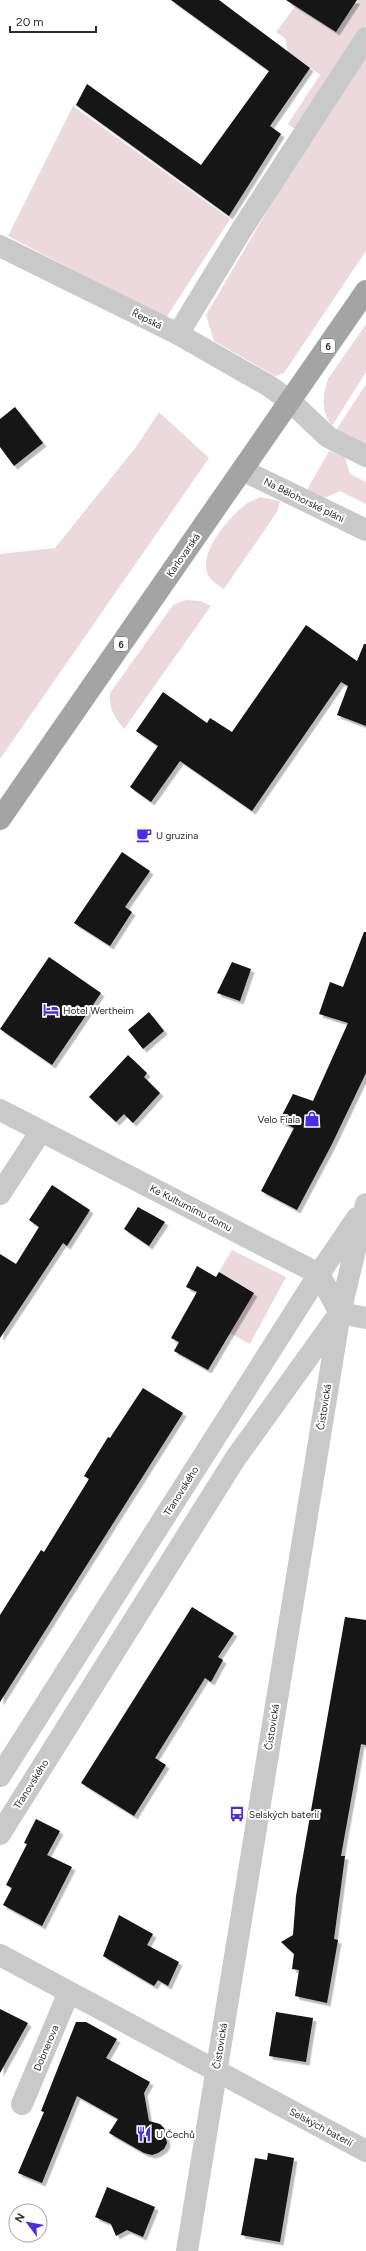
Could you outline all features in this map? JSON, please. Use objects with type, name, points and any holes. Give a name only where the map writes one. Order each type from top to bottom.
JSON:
[{"type":"main road","name":"Karlovarská","points":[[0,819],[366,291]]},
{"type":"street","points":[[178,334],[246,223],[366,38]]},
{"type":"street","name":"Řepská","points":[[0,246],[178,334],[269,386],[290,401]]},
{"type":"street","points":[[290,401],[328,437],[366,456]]},
{"type":"street","name":"Na Bělohorské pláni","points":[[242,470],[366,530]]},
{"type":"street","name":"Ke Kulturnímu domu","points":[[0,1110],[319,1274]]},
{"type":"street","points":[[0,1194],[40,1131]]},
{"type":"street","name":"Třanovského","points":[[0,1776],[319,1274],[365,1205]]},
{"type":"street","name":"Čistovická","points":[[186,2251],[340,1314],[365,1205]]},
{"type":"street","points":[[319,1274],[340,1314],[366,1318]]},
{"type":"street","name":"Třanovského","points":[[0,1834],[235,1459],[340,1314]]},
{"type":"street","name":"Selských baterií","points":[[0,1955],[366,2151]]},
{"type":"street","name":"Dobnerova","points":[[22,2104],[69,1992]]},
{"type":"shaded area","points":[[300,0],[324,0],[313,17],[336,32],[357,0],[366,0],[366,25],[296,130],[288,124],[320,75],[287,51],[286,39],[276,32]]},
{"type":"shaded area","points":[[366,57],[366,251],[284,373],[275,376],[214,341],[206,315],[293,167]]},
{"type":"shaded area","points":[[73,106],[230,219],[166,318],[8,236]]},
{"type":"shaded area","points":[[366,324],[366,372],[332,426],[324,409],[324,397],[328,379]]},
{"type":"shaded area","points":[[366,384],[366,445],[336,430]]},
{"type":"shaded area","points":[[159,412],[209,458],[0,759],[0,554],[55,548],[136,447]]},
{"type":"shaded area","points":[[329,451],[345,457],[350,474],[366,482],[366,504],[340,491],[324,498],[307,490]]},
{"type":"shaded area","points":[[260,497],[280,501],[277,512],[224,589],[214,582],[208,575],[206,564],[208,555],[217,536],[231,518],[250,502]]},
{"type":"shaded area","points":[[186,600],[201,601],[211,606],[124,729],[117,721],[113,712],[110,704],[110,693],[173,605]]},
{"type":"shaded area","points":[[232,1250],[286,1277],[250,1344],[230,1333],[253,1292],[219,1272]]},
{"type":"building","points":[[171,0],[219,0],[310,68],[270,126],[281,134],[229,216],[76,105],[87,84],[201,165],[269,71]]},
{"type":"building","points":[[286,0],[357,0],[336,32]]},
{"type":"building","points":[[15,407],[43,443],[14,466],[0,447],[0,419]]},
{"type":"building","points":[[306,625],[357,661],[364,644],[366,644],[366,726],[337,715],[348,686],[341,682],[252,811],[180,761],[151,802],[130,787],[158,746],[136,731],[163,692],[207,723],[210,718],[232,732]]},
{"type":"building","points":[[122,852],[150,871],[125,907],[132,912],[110,946],[74,923]]},
{"type":"building","points":[[364,932],[366,932],[366,1073],[331,1146],[297,1210],[261,1191],[294,1128],[279,1121],[293,1094],[313,1101],[348,1023],[319,1014],[330,982],[343,987]]},
{"type":"building","name":"Hotel Wertheim","points":[[49,957],[101,993],[52,1065],[0,1029]]},
{"type":"building","points":[[232,962],[251,969],[240,1001],[217,993]]},
{"type":"building","points":[[149,1012],[164,1031],[143,1049],[128,1030]]},
{"type":"building","points":[[128,1055],[147,1073],[144,1077],[160,1093],[133,1123],[124,1114],[116,1122],[89,1097]]},
{"type":"building","points":[[52,1185],[90,1210],[67,1246],[63,1243],[0,1338],[0,1254],[16,1264],[39,1227],[29,1220]]},
{"type":"building","points":[[138,1207],[165,1222],[149,1246],[124,1229]]},
{"type":"building","points":[[197,1266],[216,1277],[219,1272],[254,1293],[208,1370],[174,1351],[179,1342],[171,1338],[197,1292],[186,1287]]},
{"type":"building","points":[[143,1388],[183,1413],[0,1702],[0,1615],[41,1550],[44,1552],[89,1479],[84,1476],[108,1437],[110,1438]]},
{"type":"building","points":[[192,1607],[234,1633],[218,1657],[223,1660],[211,1682],[205,1678],[155,1758],[166,1765],[134,1816],[81,1783]]},
{"type":"building","points":[[345,1617],[366,1620],[366,1745],[361,1744],[341,1856],[345,1856],[334,1939],[338,1940],[327,2003],[295,1996],[299,1970],[292,1969],[294,1954],[281,1942],[293,1935],[296,1896]]},
{"type":"building","points":[[36,1819],[60,1831],[47,1855],[72,1867],[42,1926],[3,1905],[12,1888],[6,1885],[27,1844],[24,1843]]},
{"type":"building","points":[[119,1915],[153,1934],[147,1945],[179,1962],[168,1986],[158,1980],[154,1986],[103,1956]]},
{"type":"building","points":[[0,2009],[28,2023],[0,2073]]},
{"type":"building","points":[[276,2012],[313,2018],[306,2062],[269,2056]]},
{"type":"building","points":[[76,2022],[86,2022],[117,2039],[106,2058],[150,2082],[144,2093],[149,2121],[160,2124],[164,2128],[167,2143],[164,2149],[158,2153],[152,2155],[144,2153],[109,2133],[118,2119],[77,2096],[42,2183],[18,2173],[44,2112],[41,2111]]},
{"type":"building","points":[[268,2153],[294,2158],[280,2242],[241,2235],[255,2158],[267,2160]]},
{"type":"building","points":[[107,2187],[155,2207],[143,2237],[127,2230],[116,2236],[111,2224],[95,2217]]},
{"type":"place","name":"U gruzina","points":[[144,835]]},
{"type":"place","name":"Hotel Wertheim","points":[[51,1010]]},
{"type":"place","name":"Velo Fiala","points":[[312,1119]]},
{"type":"place","name":"Selských baterií","points":[[237,1814]]},
{"type":"place","name":"U Čechů","points":[[144,2134]]}]
